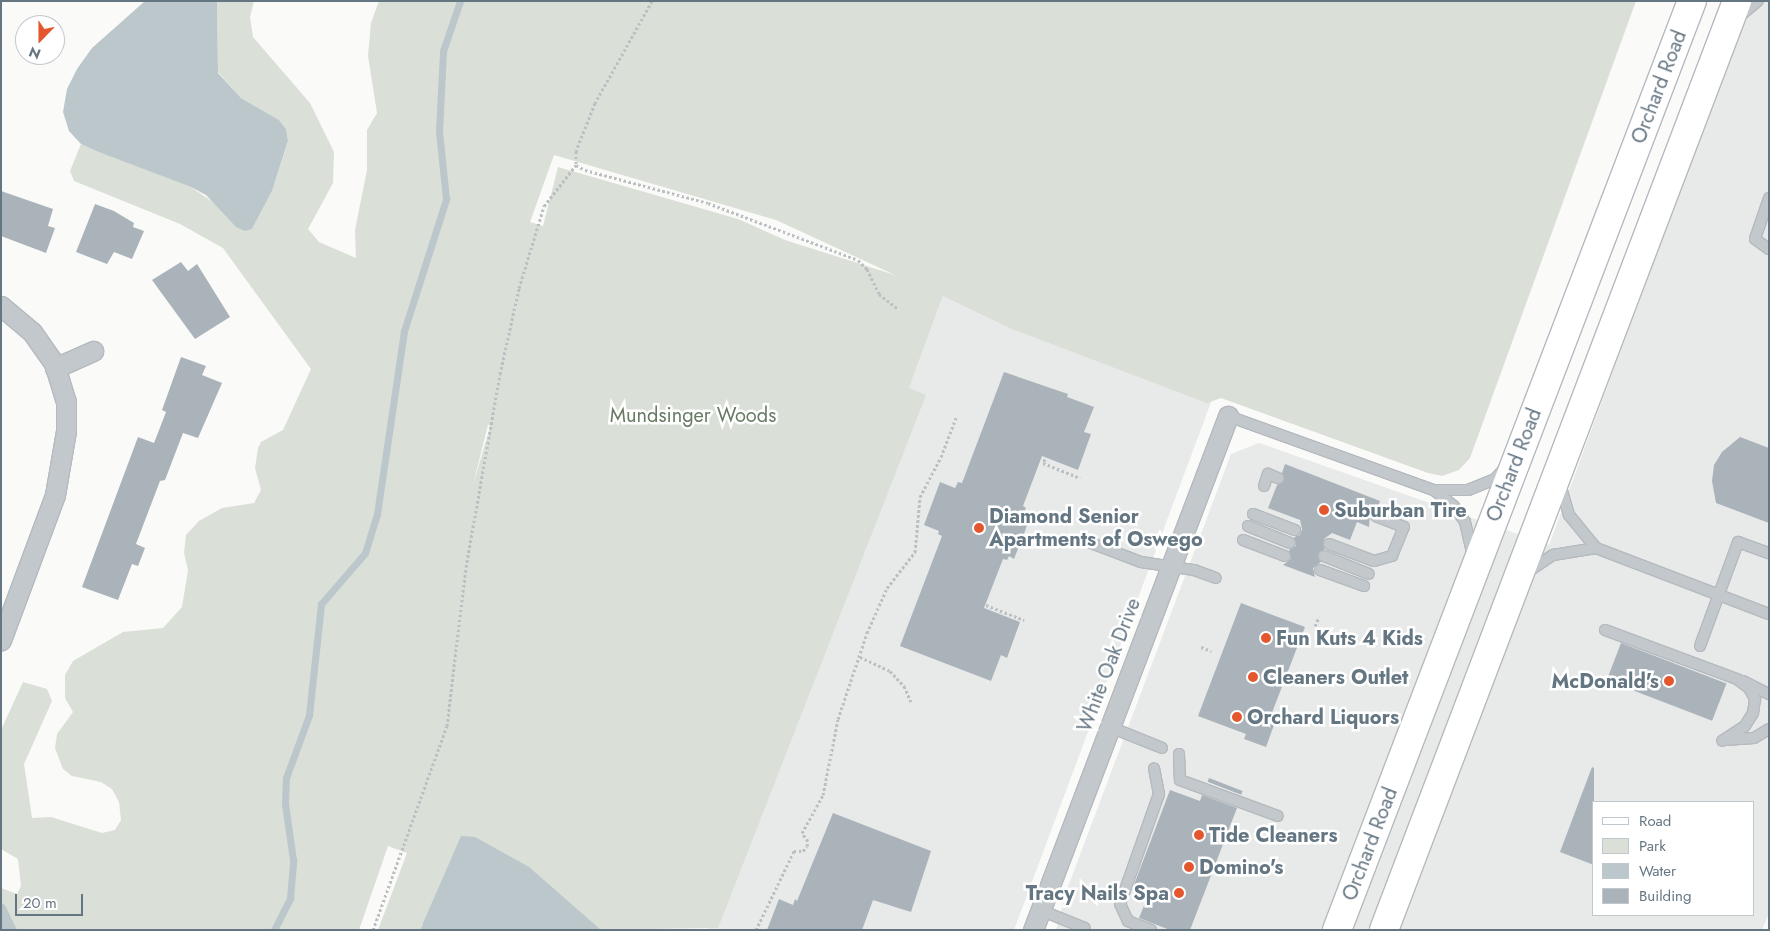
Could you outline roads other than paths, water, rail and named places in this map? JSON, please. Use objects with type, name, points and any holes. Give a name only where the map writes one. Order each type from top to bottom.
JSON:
[{"type":"main road","name":"Orchard Road","points":[[1337,930],[1692,1]]},
{"type":"main road","points":[[1384,930],[1737,1]]},
{"type":"street","points":[[1,306],[32,332],[55,368],[66,402],[63,463],[55,495],[1,640]]},
{"type":"street","points":[[55,368],[92,351]]},
{"type":"street","name":"White Oak Drive","points":[[1033,930],[1228,416]]},
{"type":"lane","points":[[1725,33],[1748,7],[1758,1]]},
{"type":"lane","points":[[1769,198],[1754,239],[1769,249]]},
{"type":"lane","points":[[1228,416],[1434,490],[1454,506],[1465,522],[1472,542],[1473,574]]},
{"type":"lane","points":[[1434,490],[1468,490],[1495,479],[1520,452]]},
{"type":"lane","points":[[1561,467],[1562,496],[1569,514],[1596,548]]},
{"type":"lane","points":[[1264,486],[1268,474],[1278,478]]},
{"type":"lane","points":[[1253,514],[1295,530]]},
{"type":"lane","points":[[1329,544],[1374,561],[1392,556],[1404,527],[1376,516]]},
{"type":"lane","points":[[1248,526],[1290,543]]},
{"type":"lane","points":[[1243,540],[1285,556]]},
{"type":"lane","points":[[1700,646],[1738,542],[1769,553]]},
{"type":"lane","points":[[1091,543],[1141,562],[1194,570],[1216,578]]},
{"type":"lane","points":[[1514,589],[1535,565],[1553,555],[1596,548],[1769,614]]},
{"type":"lane","points":[[1324,556],[1369,574]]},
{"type":"lane","points":[[1320,570],[1364,586]]},
{"type":"lane","points":[[1605,630],[1737,679],[1769,694]]},
{"type":"lane","points":[[1737,679],[1749,688],[1754,698],[1753,713],[1745,726],[1722,740],[1754,738],[1769,729]]},
{"type":"lane","points":[[1110,727],[1162,748]]},
{"type":"lane","points":[[1179,754],[1180,780],[1278,816]]},
{"type":"lane","points":[[1150,930],[1128,921],[1120,904],[1159,794],[1154,768]]},
{"type":"lane","points":[[1040,910],[1085,928]]},
{"type":"water","points":[[145,1],[217,1],[218,73],[241,98],[279,120],[286,129],[288,141],[272,191],[252,229],[245,231],[236,227],[206,195],[191,187],[81,144],[69,131],[63,112],[67,89],[77,69],[92,48]]},
{"type":"water","points":[[461,836],[475,837],[529,867],[601,930],[420,930]]},
{"type":"water","points":[[1,903],[5,905],[17,930],[1,930]]},
{"type":"waterway","points":[[274,930],[290,898],[293,860],[285,804],[286,778],[309,715],[321,604],[365,553],[377,514],[404,331],[446,199],[439,131],[443,51],[460,1]]},
{"type":"place","name":"Suburban Tire","points":[[1324,510]]},
{"type":"place","name":"Diamond Senior Apartments of Oswego","points":[[979,528]]},
{"type":"place","name":"Fun Kuts 4 Kids","points":[[1266,638]]},
{"type":"place","name":"Cleaners Outlet","points":[[1253,677]]},
{"type":"place","name":"McDonald's","points":[[1669,681]]},
{"type":"place","name":"Orchard Liquors","points":[[1237,717]]},
{"type":"place","name":"Tide Cleaners","points":[[1199,835]]},
{"type":"place","name":"Domino's","points":[[1189,867]]},
{"type":"place","name":"Tracy Nails Spa","points":[[1179,893]]},
{"type":"park label","name":"Mundsinger Woods","points":[[693,415]]}]
